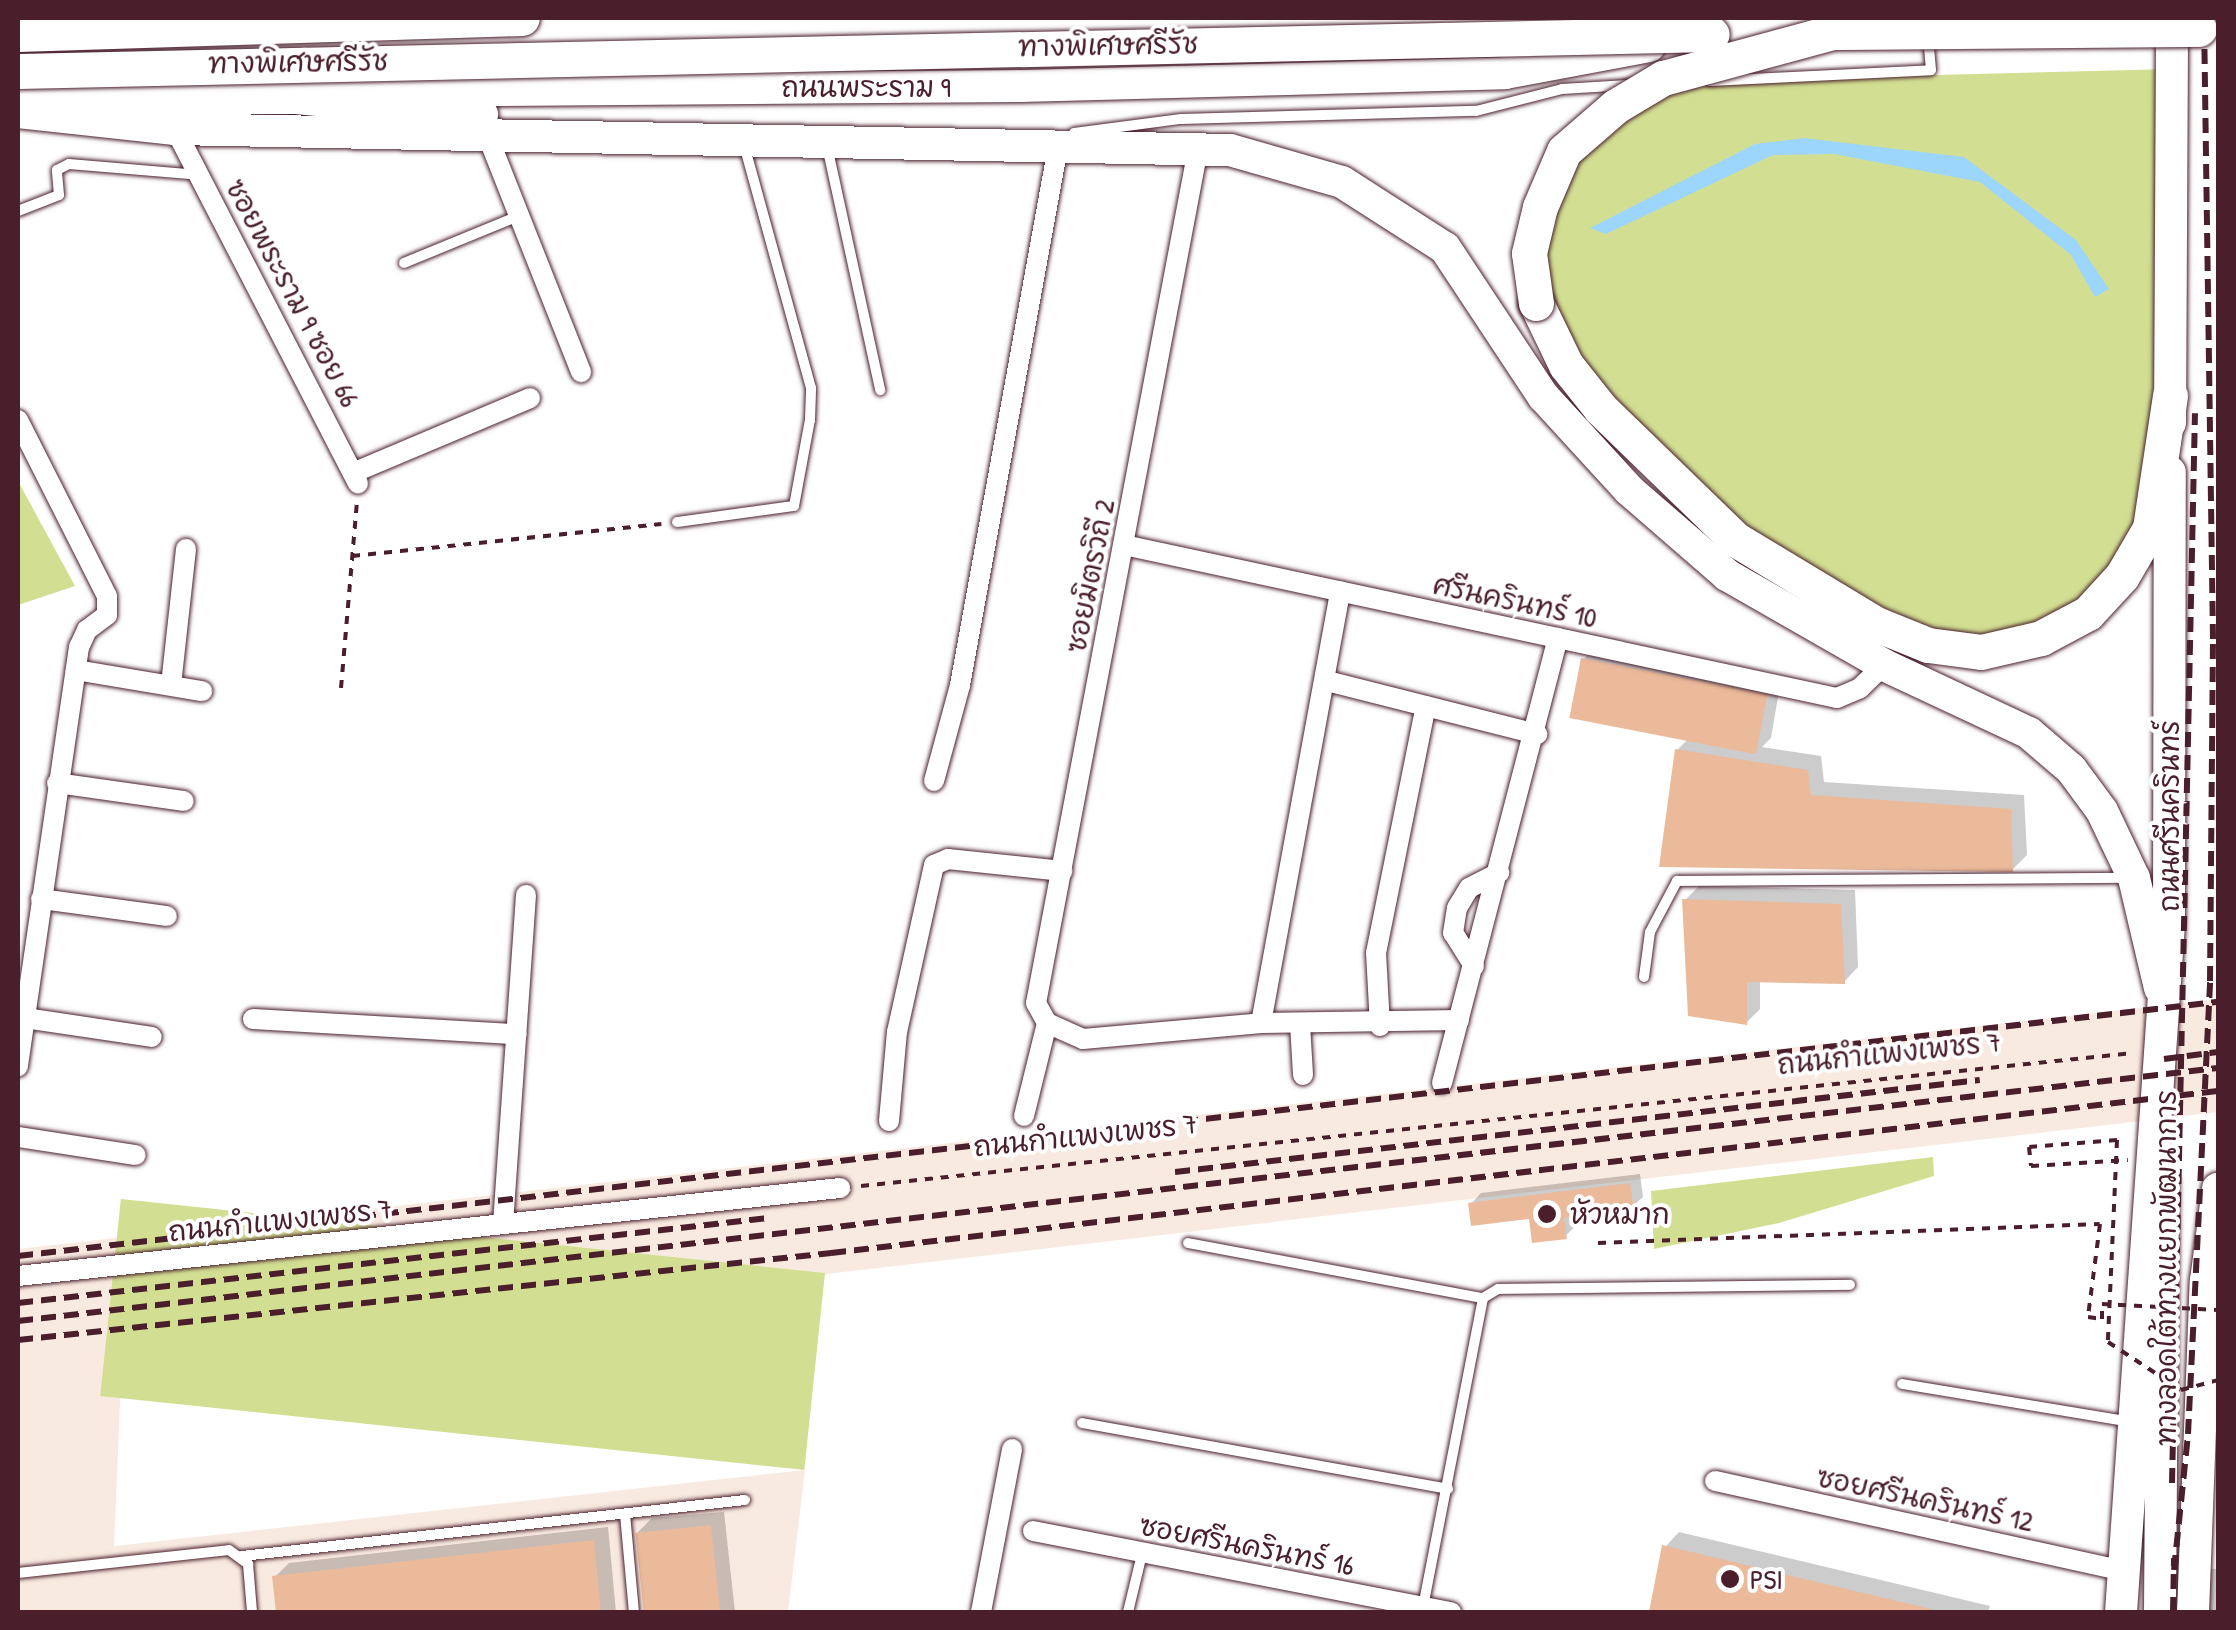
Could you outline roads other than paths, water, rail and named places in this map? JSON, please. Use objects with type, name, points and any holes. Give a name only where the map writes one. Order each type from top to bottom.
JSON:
[{"type":"highway","name":"ทางพิเศษศรีรัช","points":[[18,34],[522,18]]},
{"type":"highway","name":"ทางพิเศษศรีรัช","points":[[18,70],[2197,25]]},
{"type":"highway","points":[[1832,32],[1663,78],[1616,106],[1564,151],[1540,207],[1530,253],[1536,303],[1566,365],[1602,408],[1736,539],[1876,624],[1928,645],[1981,652],[2041,638],[2088,614],[2122,576],[2150,528],[2170,396]]},
{"type":"highway","points":[[18,97],[296,96],[484,126]]},
{"type":"main road","points":[[354,85],[380,63],[375,18]]},
{"type":"main road","name":"ถนนศรีนครินทร์","points":[[2121,1612],[2148,1158],[2168,923],[2170,396],[2197,25]]},
{"type":"main road","name":"ถนนพระราม 9","points":[[18,88],[1021,86],[1505,72],[1712,34]]},
{"type":"main road","points":[[18,112],[176,129],[484,126],[743,142],[826,140],[1230,150],[1342,182],[1445,248],[1543,396],[1629,490],[1727,575],[1884,665],[2029,733],[2070,769],[2102,811],[2134,878],[2160,988]]},
{"type":"main road","name":"ทางลอดใต้ทางแยกพัฒนาการ","points":[[2160,1612],[2168,923]]},
{"type":"main road","name":"ทางลอดใต้ทางแยกพัฒนาการ","points":[[2194,1612],[2201,1371],[2218,1189]]},
{"type":"street","points":[[484,126],[516,217],[582,372]]},
{"type":"street","name":"ซอยพระราม 9 ซอย 66","points":[[176,129],[356,478],[530,398]]},
{"type":"street","points":[[934,781],[960,685],[1058,146]]},
{"type":"street","name":"ซอยมิตรวิถี 2","points":[[1024,1116],[1043,1018],[1036,1002],[1198,149]]},
{"type":"street","points":[[18,420],[108,596],[107,614],[87,630],[76,670],[18,1067]]},
{"type":"street","name":"ศรีนครินทร์ 10","points":[[1124,544],[1837,698],[1860,688],[1884,665]]},
{"type":"street","points":[[171,685],[186,549]]},
{"type":"street","points":[[1260,1023],[1340,591]]},
{"type":"street","points":[[1442,1083],[1537,734],[1558,638]]},
{"type":"street","points":[[76,670],[202,691]]},
{"type":"street","points":[[1326,680],[1537,734]]},
{"type":"street","points":[[1380,1026],[1376,952],[1426,706]]},
{"type":"street","points":[[57,782],[184,801]]},
{"type":"street","points":[[889,1122],[897,1032],[934,865],[948,859],[1062,871]]},
{"type":"street","points":[[1474,966],[1453,933],[1457,908],[1469,888],[1499,873]]},
{"type":"street","points":[[503,1224],[526,895]]},
{"type":"street","points":[[41,899],[167,916]]},
{"type":"street","points":[[25,1018],[152,1036]]},
{"type":"street","points":[[1043,1018],[1083,1039],[1260,1023],[1380,1026],[1459,1020]]},
{"type":"street","points":[[253,1019],[516,1034]]},
{"type":"street","points":[[1300,1024],[1302,1075]]},
{"type":"street","points":[[18,1138],[136,1155]]},
{"type":"street","name":"ถนนกำแพงเพชร 7","points":[[18,1276],[840,1188]]},
{"type":"street","points":[[981,1612],[1012,1449]]},
{"type":"street","name":"ซอยศรีนครินทร์ 12","points":[[1715,1482],[2123,1571]]},
{"type":"street","name":"ซอยศรีนครินทร์ 16","points":[[1033,1532],[1451,1612]]},
{"type":"lane","points":[[979,145],[1180,119],[1476,111],[1573,88],[1931,70],[1927,18]]},
{"type":"lane","points":[[826,140],[880,390]]},
{"type":"lane","points":[[677,522],[794,506],[810,420],[811,388],[743,142]]},
{"type":"lane","points":[[18,211],[59,194],[57,170],[69,164],[200,175]]},
{"type":"lane","points":[[404,264],[516,217]]},
{"type":"lane","points":[[1644,976],[1650,932],[1677,881],[2134,878]]},
{"type":"lane","points":[[1188,1243],[1483,1298],[1498,1289],[1850,1285]]},
{"type":"lane","points":[[1423,1606],[1483,1298]]},
{"type":"lane","points":[[1902,1384],[2132,1422]]},
{"type":"lane","points":[[1082,1423],[1448,1489]]},
{"type":"lane","points":[[18,1573],[226,1550],[242,1556],[745,1500]]},
{"type":"lane","points":[[625,1514],[634,1612]]},
{"type":"lane","points":[[1128,1612],[1142,1554]]},
{"type":"lane","points":[[242,1556],[252,1612]]},
{"type":"water","points":[[1804,138],[1964,157],[2076,240],[2109,289],[2095,297],[2071,255],[1980,182],[1834,154],[1773,155],[1606,234],[1590,228],[1755,144]]},
{"type":"railway","points":[[2174,1570],[2188,1434],[2210,981],[2213,639],[2204,18]]},
{"type":"railway","points":[[2172,1483],[2195,413]]},
{"type":"railway","points":[[18,1256],[2218,1002]]},
{"type":"railway","points":[[2164,1059],[2218,1052]]},
{"type":"railway","points":[[18,1321],[2218,1068]]},
{"type":"railway","points":[[1175,1172],[1980,1080]]},
{"type":"railway","points":[[18,1340],[831,1253],[2218,1091]]},
{"type":"railway","points":[[18,1303],[768,1218]]},
{"type":"railway","points":[[2173,1612],[2174,1558]]},
{"type":"place","name":"หัวหมาก","points":[[1547,1214]]},
{"type":"place","name":"PSI","points":[[1730,1579]]}]
